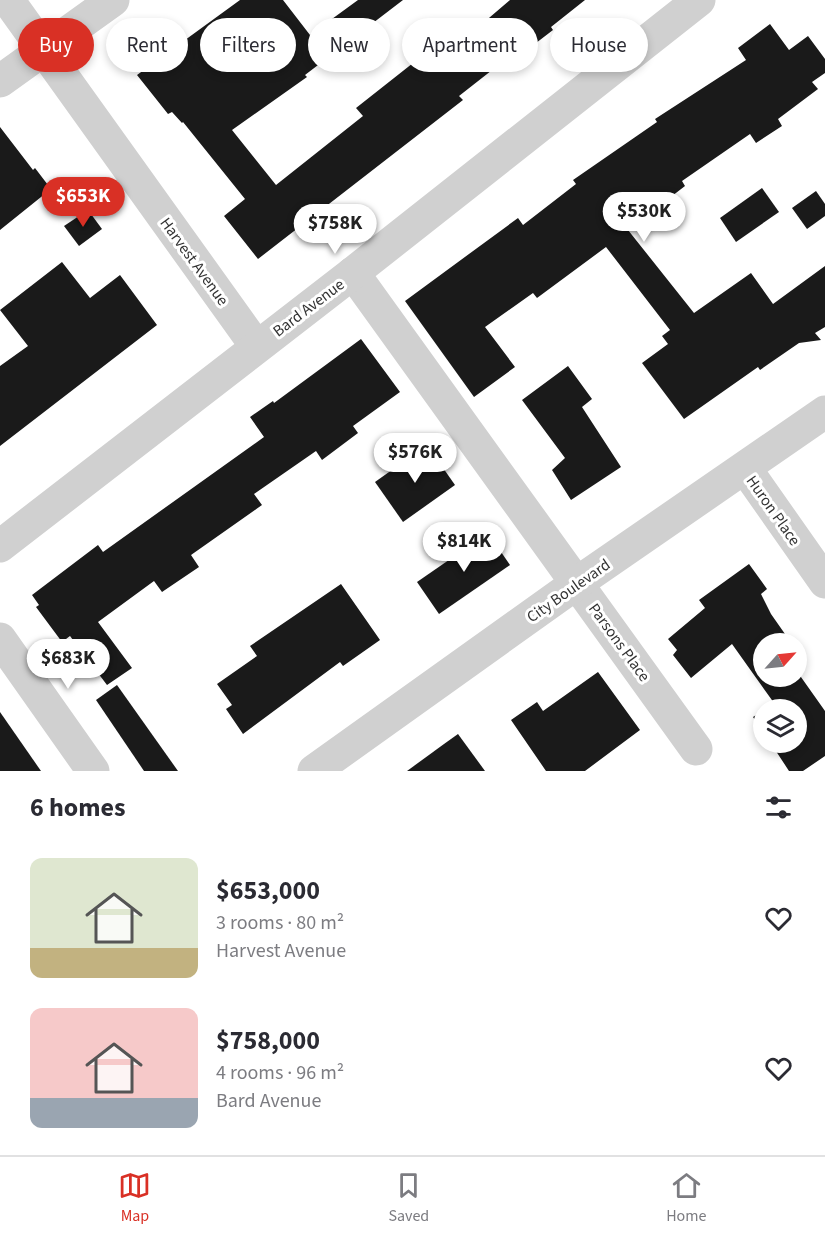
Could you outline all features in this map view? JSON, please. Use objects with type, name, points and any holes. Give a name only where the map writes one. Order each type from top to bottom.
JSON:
[{"type":"street","name":"Harvest Avenue","points":[[8,0],[21,18]]},
{"type":"street","points":[[88,18],[113,0]]},
{"type":"street","name":"Bard Avenue","points":[[0,546],[353,273],[699,0]]},
{"type":"street","points":[[0,81],[18,68]]},
{"type":"street","name":"Harvest Avenue","points":[[60,72],[256,346]]},
{"type":"street","name":"Parsons Place","points":[[353,273],[696,748]]},
{"type":"street","name":"City Boulevard","points":[[314,771],[577,583],[825,412]]},
{"type":"street","name":"Huron Place","points":[[745,468],[825,582]]},
{"type":"street","points":[[0,639],[93,771]]},
{"type":"building","points":[[240,0],[283,0],[308,32],[309,72],[305,75],[307,77],[232,130],[276,185],[363,116],[356,108],[402,72],[490,72],[459,96],[463,100],[258,259],[224,216],[245,199],[183,122],[172,112],[168,114],[137,75],[141,72],[188,72],[188,38],[200,29],[200,72],[296,72],[296,18],[215,18]]},
{"type":"building","points":[[358,0],[403,0],[379,18],[333,18]]},
{"type":"building","points":[[510,0],[585,0],[562,18],[550,18],[550,32],[538,42],[538,18],[489,18]]},
{"type":"building","points":[[770,24],[789,50],[808,36],[825,59],[825,73],[812,82],[818,89],[778,119],[782,126],[756,143],[750,134],[682,181],[685,186],[628,230],[694,313],[751,273],[773,304],[825,266],[825,327],[815,333],[821,340],[799,343],[760,370],[758,367],[684,419],[642,363],[668,344],[662,336],[670,330],[606,247],[537,298],[533,293],[485,327],[515,367],[474,397],[405,301],[518,218],[523,225],[576,184],[573,180],[657,122],[655,119],[746,60],[738,48]]},
{"type":"building","points":[[0,127],[33,170],[35,168],[51,189],[0,230]]},
{"type":"building","points":[[762,188],[779,212],[736,242],[720,218]]},
{"type":"building","points":[[816,191],[825,204],[825,216],[807,229],[792,208]]},
{"type":"building","points":[[88,210],[102,229],[79,246],[64,226]]},
{"type":"building","points":[[62,262],[90,298],[120,275],[157,325],[0,446],[0,366],[28,346],[0,310]]},
{"type":"building","points":[[361,339],[400,392],[353,426],[358,433],[322,460],[316,451],[254,494],[262,505],[191,555],[199,567],[162,592],[154,581],[98,622],[132,668],[107,685],[70,636],[62,642],[36,607],[39,605],[32,595],[98,545],[103,552],[264,437],[250,417],[273,401],[274,403]]},
{"type":"building","points":[[568,366],[592,399],[582,407],[621,467],[571,500],[552,470],[565,458],[522,400]]},
{"type":"building","points":[[427,445],[455,485],[403,522],[375,482]]},
{"type":"building","points":[[488,533],[510,565],[439,614],[417,582]]},
{"type":"building","points":[[749,564],[767,589],[761,594],[784,633],[753,633],[753,674],[732,644],[691,678],[673,655],[677,650],[668,639],[705,608],[699,600]]},
{"type":"building","points":[[341,584],[380,640],[343,666],[340,662],[243,734],[226,709],[232,705],[217,684],[257,656],[250,646]]},
{"type":"building","points":[[598,672],[640,730],[585,771],[546,771],[511,720],[537,702],[543,711]]},
{"type":"building","points":[[117,685],[178,771],[144,771],[96,700]]},
{"type":"building","points":[[807,686],[825,711],[825,756],[803,771],[789,771],[777,753],[807,753],[807,699],[771,699],[763,687]]},
{"type":"building","points":[[0,712],[41,771],[0,771]]},
{"type":"building","points":[[458,734],[485,771],[407,771],[444,744]]}]
